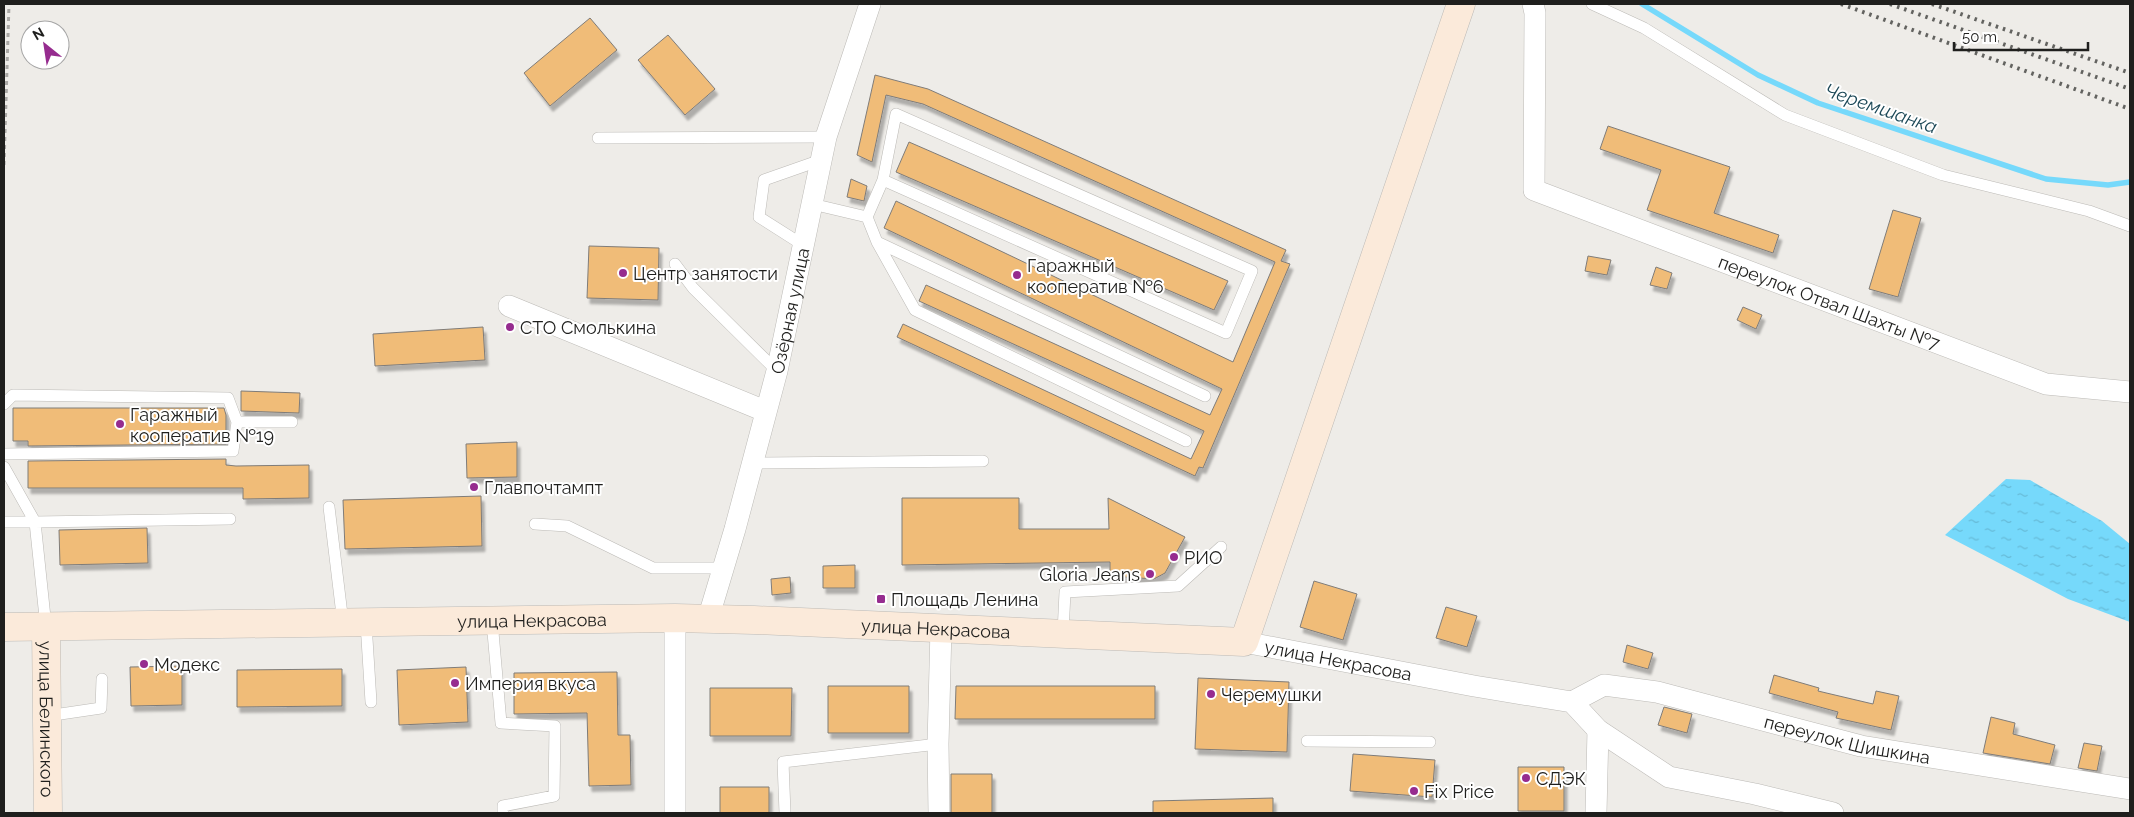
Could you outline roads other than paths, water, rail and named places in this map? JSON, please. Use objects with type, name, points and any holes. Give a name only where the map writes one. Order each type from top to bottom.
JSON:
[{"type":"main road","points":[[1244,642],[1458,13]]},
{"type":"main road","name":"улица Некрасова","points":[[4,627],[675,618],[1244,642]]},
{"type":"main road","name":"улица Белинского","points":[[46,627],[48,813]]},
{"type":"street","name":"Озёрная улица","points":[[708,619],[777,372],[826,137],[870,4]]},
{"type":"street","name":"переулок Отвал Шахты №7","points":[[1533,4],[1535,13],[1534,190],[2046,384],[2130,392]]},
{"type":"street","points":[[509,306],[765,411]]},
{"type":"street","points":[[675,618],[675,813]]},
{"type":"street","points":[[939,813],[938,744],[941,628]]},
{"type":"street","name":"улица Некрасова","points":[[1244,642],[1465,684],[1572,702]]},
{"type":"street","name":"переулок Шишкина","points":[[1572,702],[1604,685],[1657,692],[1860,746],[2130,789]]},
{"type":"street","points":[[1572,702],[1598,730],[1669,777],[1754,804],[1833,813]]},
{"type":"street","points":[[1596,813],[1598,730]]},
{"type":"lane","points":[[1592,4],[1644,28],[1785,115],[1943,176],[2089,211],[2130,226]]},
{"type":"lane","points":[[883,180],[1226,333],[1252,271],[896,114],[883,180],[867,217],[877,242],[915,310],[1186,441]]},
{"type":"lane","points":[[598,138],[826,137]]},
{"type":"lane","points":[[804,245],[759,217],[764,180],[821,160]]},
{"type":"lane","points":[[812,204],[867,217]]},
{"type":"lane","points":[[877,242],[1205,396]]},
{"type":"lane","points":[[675,264],[693,288],[777,372]]},
{"type":"lane","points":[[4,404],[13,395],[228,398],[238,422],[233,451],[4,454]]},
{"type":"lane","points":[[238,422],[292,422]]},
{"type":"lane","points":[[752,463],[983,461]]},
{"type":"lane","points":[[4,467],[35,522],[46,627]]},
{"type":"lane","points":[[329,506],[371,702]]},
{"type":"lane","points":[[4,522],[230,519]]},
{"type":"lane","points":[[535,524],[567,526],[652,568],[723,568]]},
{"type":"lane","points":[[1063,633],[1065,592],[1178,586],[1221,547]]},
{"type":"lane","points":[[492,621],[501,724],[555,726],[554,796],[503,806],[503,813]]},
{"type":"lane","points":[[47,716],[101,708],[102,679]]},
{"type":"lane","points":[[1307,741],[1430,742]]},
{"type":"lane","points":[[785,813],[783,762],[938,744]]},
{"type":"water","points":[[2006,479],[2030,480],[2102,521],[2130,544],[2130,622],[2068,599],[1945,535]]},
{"type":"waterway","name":"Черемшанка","points":[[1642,4],[1758,75],[1818,103],[2046,179],[2108,185],[2130,182]]},
{"type":"railway","points":[[1841,4],[2130,109]]},
{"type":"railway","points":[[1890,4],[2130,89]]},
{"type":"railway","points":[[1932,4],[2130,73]]},
{"type":"place","name":"Центр занятости","points":[[623,273]]},
{"type":"place","name":"Гаражный кооператив №6","points":[[1017,275]]},
{"type":"place","name":"СТО Смолькина","points":[[510,327]]},
{"type":"place","name":"Гаражный кооператив №19","points":[[120,424]]},
{"type":"place","name":"Главпочтампт","points":[[474,487]]},
{"type":"place","name":"РИО","points":[[1174,557]]},
{"type":"place","name":"Gloria Jeans","points":[[1150,574]]},
{"type":"place","name":"Площадь Ленина","points":[[881,599]]},
{"type":"place","name":"Модекс","points":[[144,664]]},
{"type":"place","name":"Империя вкуса","points":[[455,683]]},
{"type":"place","name":"Черемушки","points":[[1211,694]]},
{"type":"place","name":"СДЭК","points":[[1526,778]]},
{"type":"place","name":"Fix Price","points":[[1414,791]]}]
